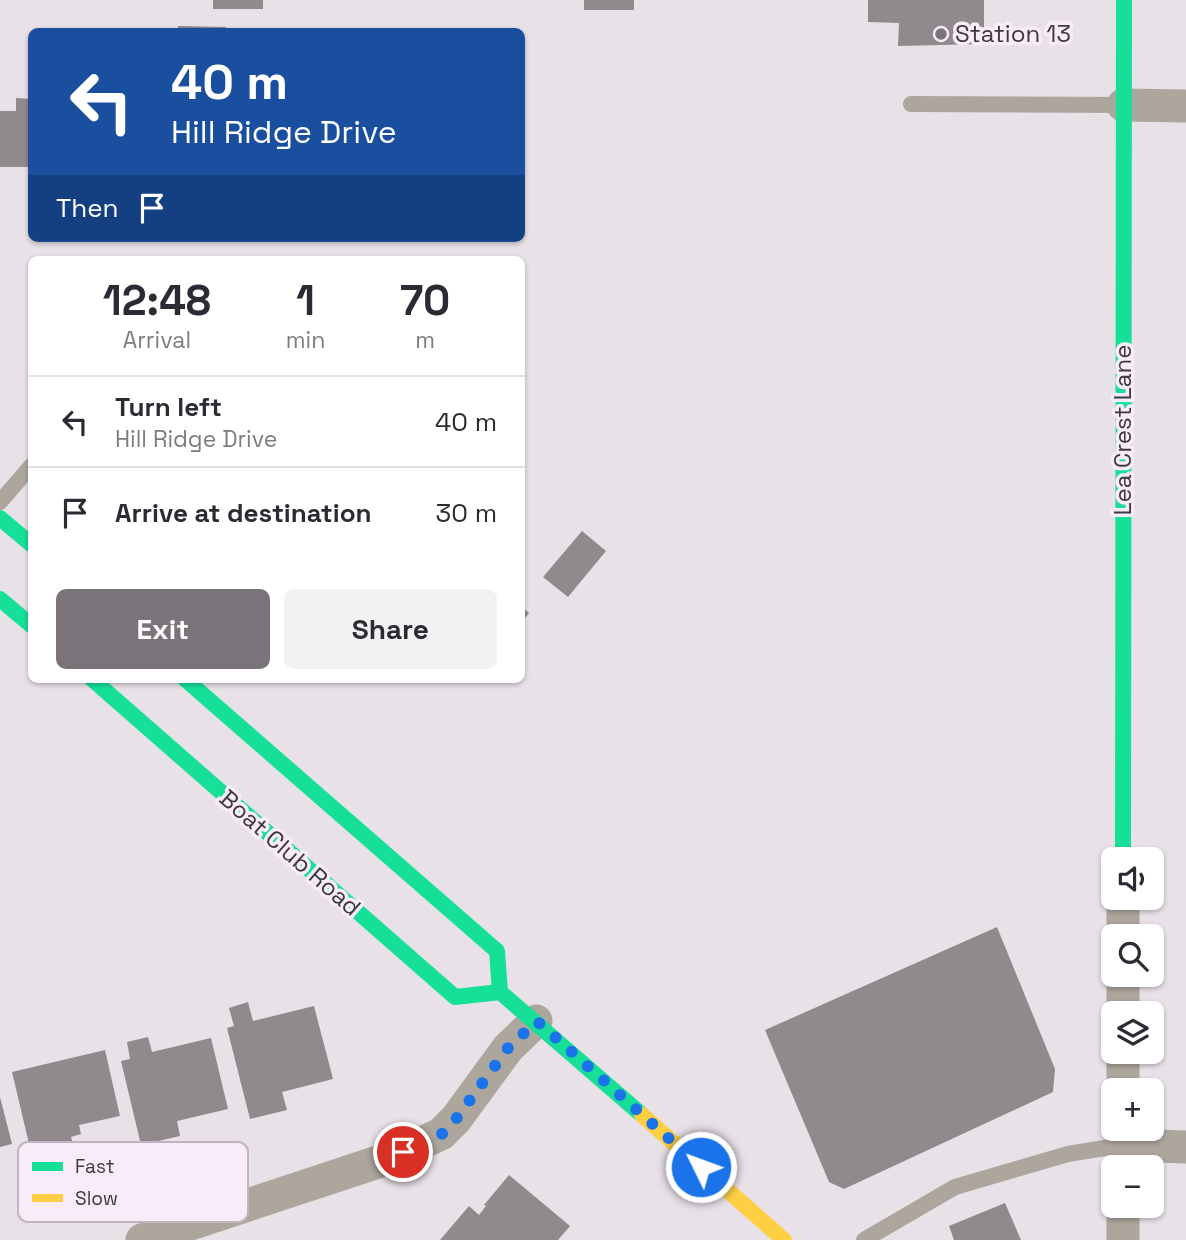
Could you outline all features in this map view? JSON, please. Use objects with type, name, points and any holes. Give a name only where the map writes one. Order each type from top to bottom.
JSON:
[{"type":"main road","name":"Lea Crest Lane","points":[[1123,847],[1124,0]]},
{"type":"main road","points":[[0,518],[28,542]]},
{"type":"main road","points":[[0,599],[28,623]]},
{"type":"main road","name":"Boat Club Road","points":[[97,683],[454,997],[500,992]]},
{"type":"main road","points":[[190,683],[497,951],[500,992],[537,1021],[784,1240]]},
{"type":"street","points":[[1123,105],[1186,106]]},
{"type":"street","points":[[248,1205],[384,1160],[441,1135],[456,1119],[508,1048],[537,1021]]},
{"type":"street","points":[[1123,1147],[1186,1147]]},
{"type":"street","points":[[1123,1218],[1123,1240]]},
{"type":"street","points":[[142,1240],[196,1222]]},
{"type":"lane","points":[[911,104],[1123,105]]},
{"type":"lane","points":[[0,502],[28,470]]},
{"type":"lane","points":[[864,1240],[955,1187],[1068,1154],[1123,1147]]},
{"type":"building","points":[[213,0],[263,0],[263,9],[213,9]]},
{"type":"building","points":[[584,0],[634,0],[634,10],[584,10]]},
{"type":"building","name":"Station 13","points":[[868,0],[984,0],[984,44],[898,46],[899,23],[868,22]]},
{"type":"building","points":[[178,26],[226,27],[226,28]]},
{"type":"building","points":[[16,98],[28,99],[28,167],[0,167],[0,111],[16,111]]},
{"type":"building","points":[[582,531],[606,551],[568,597],[543,577]]},
{"type":"building","points":[[997,927],[1055,1069],[1053,1092],[844,1189],[829,1182],[765,1030]]},
{"type":"building","points":[[248,1002],[253,1021],[314,1006],[333,1079],[282,1092],[287,1110],[250,1119],[227,1028],[234,1026],[229,1008]]},
{"type":"building","points":[[148,1037],[152,1052],[211,1038],[228,1109],[177,1121],[180,1136],[140,1142],[121,1061],[130,1059],[127,1042]]},
{"type":"building","points":[[105,1050],[120,1116],[79,1125],[81,1134],[71,1137],[72,1142],[29,1142],[12,1072]]},
{"type":"building","points":[[0,1097],[12,1144],[0,1147]]},
{"type":"building","points":[[509,1175],[570,1226],[558,1240],[440,1240],[469,1206],[479,1215]]},
{"type":"building","points":[[1005,1203],[1021,1240],[954,1240],[949,1226]]},
{"type":"traffic: fast","points":[[1123,847],[1124,0]]},
{"type":"traffic: fast","points":[[0,518],[28,542]]},
{"type":"traffic: fast","points":[[0,599],[28,623]]},
{"type":"traffic: fast","points":[[97,683],[455,997],[500,992],[642,1115]]},
{"type":"traffic: fast","points":[[190,683],[497,951],[500,992]]},
{"type":"traffic: slow","points":[[642,1115],[784,1240]]},
{"type":"place","name":"Station 13","points":[[941,34]]},
{"type":"route","points":[[403,1152],[441,1135],[456,1119],[508,1048],[537,1021],[701,1167]]}]
